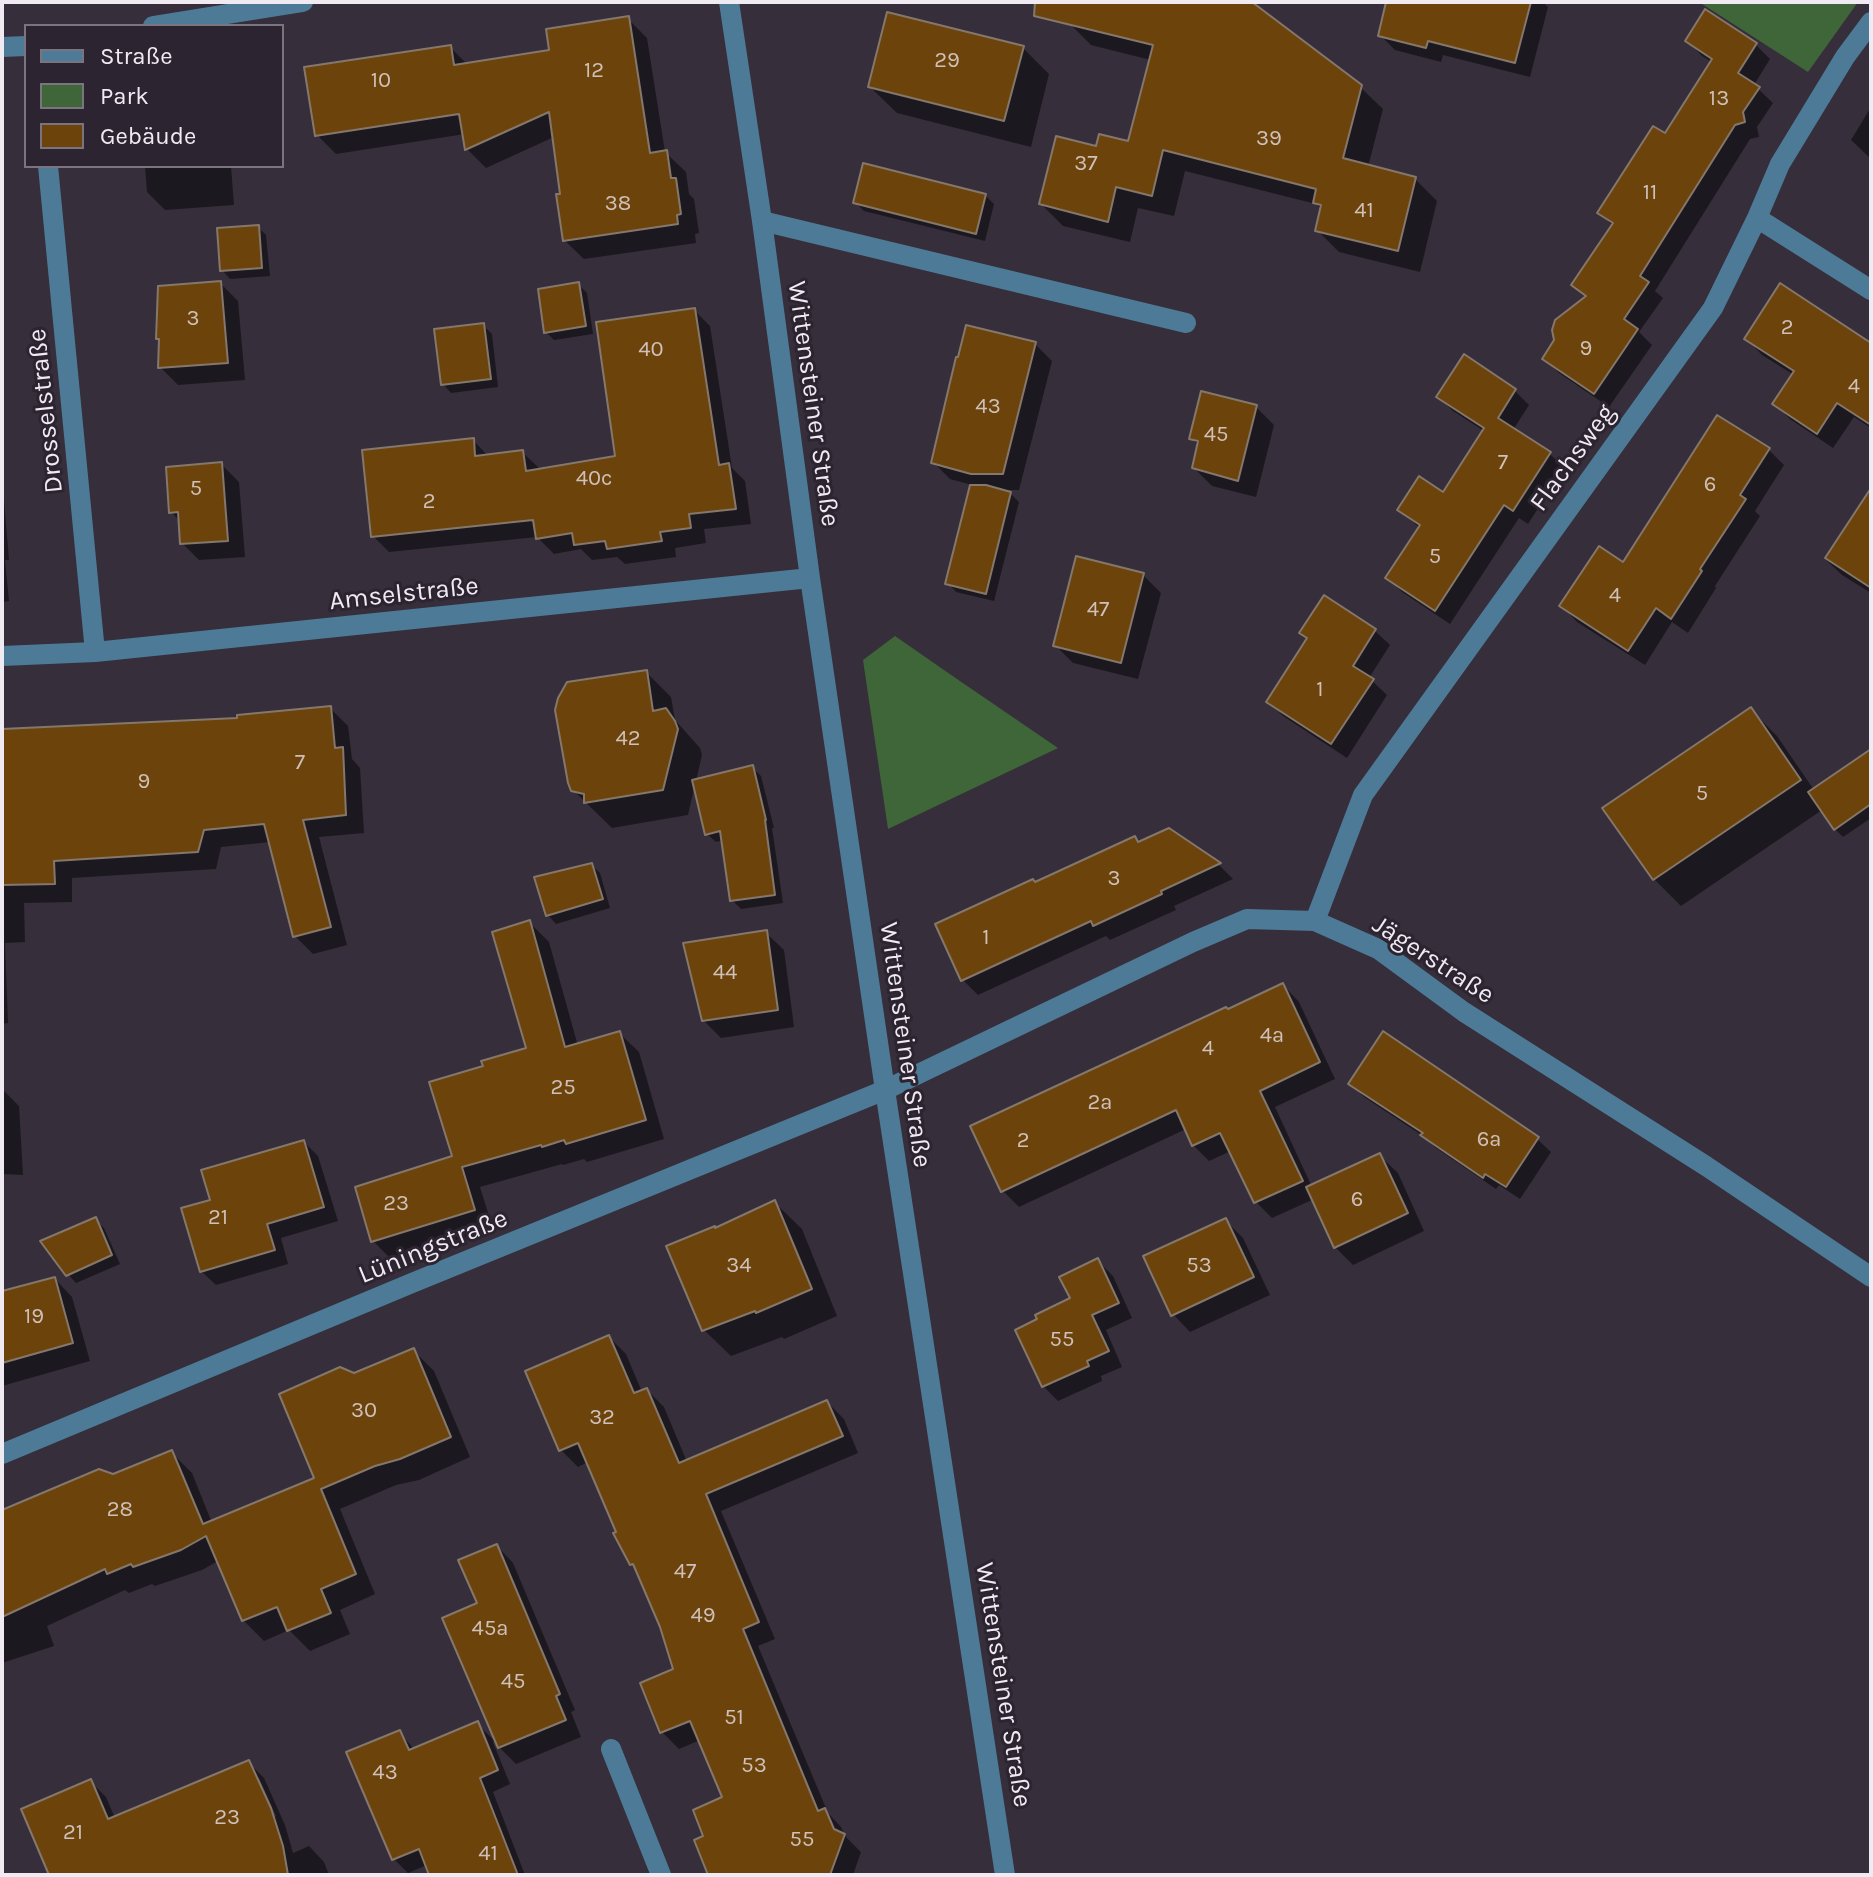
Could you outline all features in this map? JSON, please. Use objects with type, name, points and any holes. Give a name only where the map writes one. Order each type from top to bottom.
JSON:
[{"type":"street","points":[[157,24],[180,12],[303,2]]},
{"type":"street","name":"Wittensteiner Straße","points":[[729,2],[885,1090],[1005,1875]]},
{"type":"street","name":"Flachsweg","points":[[1315,921],[1363,795],[1713,308],[1780,164],[1845,57],[1871,22]]},
{"type":"street","points":[[2,47],[24,46]]},
{"type":"street","name":"Drosselstraße","points":[[48,168],[95,652]]},
{"type":"street","points":[[1757,218],[1871,290]]},
{"type":"street","points":[[762,221],[1186,323]]},
{"type":"street","name":"Amselstraße","points":[[2,656],[95,652],[810,578]]},
{"type":"street","name":"Jägerstraße","points":[[885,1090],[1247,919],[1315,921],[1378,949],[1464,1012],[1706,1166],[1871,1277]]},
{"type":"street","name":"Lüningstraße","points":[[2,1454],[885,1090]]},
{"type":"street","points":[[611,1749],[661,1875]]},
{"type":"green space","points":[[1699,2],[1858,2],[1808,72]]},
{"type":"green space","points":[[895,636],[1058,748],[888,829],[863,660]]},
{"type":"building","points":[[1035,2],[1252,2],[1362,85],[1343,158],[1416,177],[1398,251],[1315,231],[1321,205],[1313,203],[1316,189],[1163,150],[1152,196],[1116,187],[1108,222],[1039,204],[1056,136],[1096,146],[1099,134],[1128,141],[1153,45],[1034,16]]},
{"type":"building","points":[[1386,2],[1531,2],[1515,63],[1428,41],[1426,48],[1378,36]]},
{"type":"building","points":[[1705,9],[1757,43],[1738,73],[1760,87],[1743,112],[1745,122],[1735,125],[1640,276],[1649,282],[1624,319],[1638,329],[1594,394],[1542,359],[1554,340],[1552,330],[1555,320],[1586,296],[1571,285],[1613,223],[1597,213],[1653,126],[1665,133],[1712,59],[1685,41]]},
{"type":"building","points":[[887,12],[1024,46],[1004,121],[868,87]]},
{"type":"building","points":[[629,16],[650,153],[667,150],[671,178],[676,178],[681,214],[677,215],[678,224],[563,241],[549,112],[465,150],[459,114],[315,136],[304,67],[451,45],[454,65],[549,50],[546,29]]},
{"type":"building","points":[[863,163],[986,194],[976,234],[853,203]]},
{"type":"building","points":[[259,225],[262,268],[220,271],[217,228]]},
{"type":"building","points":[[221,281],[228,363],[158,368],[158,286]]},
{"type":"building","points":[[579,282],[586,326],[544,333],[538,289]]},
{"type":"building","points":[[1780,283],[1871,343],[1871,425],[1837,403],[1817,434],[1772,404],[1794,371],[1744,339]]},
{"type":"building","points":[[695,308],[719,465],[729,463],[736,509],[689,514],[691,528],[660,532],[662,541],[607,549],[605,541],[574,545],[572,533],[536,539],[533,520],[371,537],[362,450],[474,438],[475,456],[523,450],[526,471],[615,456],[596,322]]},
{"type":"building","points":[[484,323],[491,379],[441,385],[434,329]]},
{"type":"building","points":[[966,325],[1036,342],[1003,474],[971,474],[931,463]]},
{"type":"building","points":[[1464,354],[1516,389],[1498,418],[1551,452],[1513,511],[1504,505],[1435,611],[1385,578],[1420,525],[1397,510],[1419,476],[1443,492],[1484,428],[1436,397]]},
{"type":"building","points":[[1201,391],[1257,405],[1238,481],[1192,468],[1198,441],[1189,439]]},
{"type":"building","points":[[1717,415],[1770,448],[1740,495],[1746,499],[1671,619],[1656,608],[1628,651],[1559,606],[1599,546],[1623,562]]},
{"type":"building","points":[[222,462],[228,541],[180,544],[178,512],[169,513],[166,467]]},
{"type":"building","points":[[970,485],[986,485],[1011,492],[986,594],[945,584]]},
{"type":"building","points":[[1871,488],[1871,588],[1825,558]]},
{"type":"building","points":[[1076,556],[1144,573],[1121,663],[1053,646]]},
{"type":"building","points":[[1324,595],[1376,629],[1353,666],[1374,679],[1331,744],[1266,702],[1307,638],[1299,633]]},
{"type":"building","points":[[647,670],[653,711],[666,708],[678,729],[663,790],[584,803],[584,794],[571,791],[568,783],[555,710],[558,698],[567,682]]},
{"type":"building","points":[[331,706],[335,748],[343,747],[346,815],[303,820],[331,927],[293,937],[264,824],[204,830],[198,852],[54,861],[55,884],[2,885],[2,729],[237,718],[237,715]]},
{"type":"building","points":[[1751,707],[1801,780],[1653,880],[1602,808]]},
{"type":"building","points":[[1871,749],[1871,804],[1834,830],[1808,792]]},
{"type":"building","points":[[753,765],[766,820],[775,895],[730,901],[720,831],[705,835],[692,780]]},
{"type":"building","points":[[1169,828],[1221,863],[1093,926],[1091,921],[961,981],[935,924],[1135,836],[1138,842]]},
{"type":"building","points":[[592,863],[603,899],[546,916],[534,877]]},
{"type":"building","points":[[530,920],[565,1047],[620,1031],[646,1120],[566,1144],[564,1140],[541,1145],[462,1167],[475,1210],[371,1242],[355,1187],[452,1156],[429,1082],[483,1066],[481,1061],[526,1048],[492,932]]},
{"type":"building","points":[[767,930],[778,1010],[702,1021],[683,943]]},
{"type":"building","points":[[1283,983],[1320,1062],[1260,1091],[1303,1181],[1254,1203],[1220,1133],[1192,1146],[1176,1110],[1001,1192],[970,1126]]},
{"type":"building","points":[[1383,1031],[1539,1137],[1506,1187],[1485,1174],[1483,1178],[1420,1135],[1423,1133],[1348,1084]]},
{"type":"building","points":[[304,1140],[324,1207],[267,1224],[275,1250],[200,1272],[181,1208],[210,1200],[201,1170]]},
{"type":"building","points":[[1380,1153],[1408,1213],[1334,1248],[1306,1187]]},
{"type":"building","points":[[775,1200],[812,1289],[756,1313],[702,1331],[666,1246],[715,1228]]},
{"type":"building","points":[[96,1217],[112,1255],[66,1276],[40,1241]]},
{"type":"building","points":[[1226,1218],[1254,1277],[1171,1316],[1143,1256]]},
{"type":"building","points":[[1098,1258],[1119,1303],[1092,1315],[1109,1351],[1087,1361],[1089,1366],[1042,1387],[1015,1330],[1037,1319],[1035,1315],[1070,1298],[1059,1277]]},
{"type":"building","points":[[55,1277],[73,1343],[2,1363],[2,1291]]},
{"type":"building","points":[[609,1335],[634,1393],[647,1388],[679,1463],[827,1400],[843,1436],[706,1494],[759,1622],[743,1629],[818,1811],[825,1808],[834,1829],[845,1834],[830,1875],[708,1875],[694,1840],[703,1836],[693,1810],[722,1797],[690,1721],[660,1733],[640,1683],[673,1669],[660,1627],[633,1564],[630,1565],[613,1533],[616,1532],[578,1443],[559,1451],[525,1371]]},
{"type":"building","points":[[414,1348],[451,1437],[321,1489],[356,1574],[321,1589],[331,1613],[287,1631],[277,1607],[242,1621],[206,1536],[181,1550],[133,1567],[131,1564],[107,1574],[105,1569],[2,1617],[2,1510],[99,1469],[113,1474],[172,1450],[203,1524],[314,1478],[279,1394],[340,1367],[354,1373]]},
{"type":"building","points":[[497,1544],[560,1694],[556,1696],[566,1720],[498,1748],[442,1618],[477,1603],[458,1560]]},
{"type":"building","points":[[478,1721],[498,1770],[480,1778],[518,1875],[429,1875],[419,1849],[392,1860],[346,1752],[400,1730],[409,1750]]},
{"type":"building","points":[[249,1760],[271,1808],[288,1875],[49,1875],[21,1809],[91,1779],[108,1819]]}]
